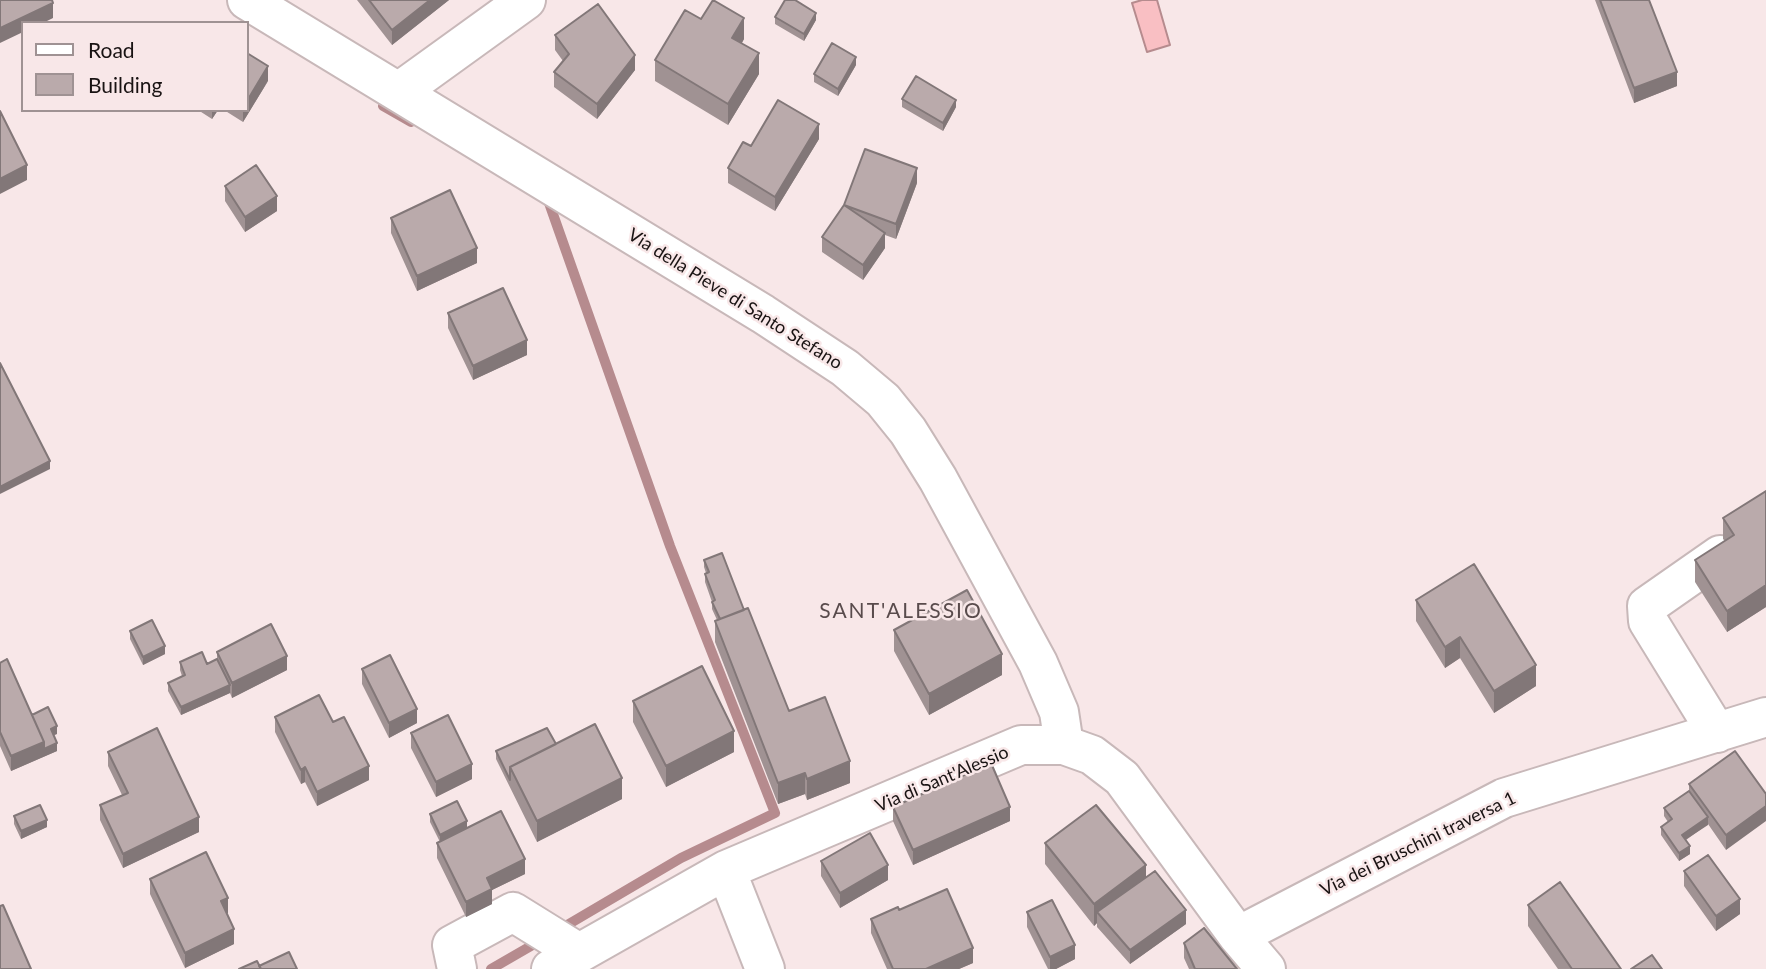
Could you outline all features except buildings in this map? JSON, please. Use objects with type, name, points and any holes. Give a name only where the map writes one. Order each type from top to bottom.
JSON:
[{"type":"street","name":"Via della Pieve di Santo Stefano","points":[[247,0],[763,314],[845,369],[883,400],[908,431],[938,479],[1038,663],[1059,712],[1064,745]]},
{"type":"street","points":[[400,91],[526,0]]},
{"type":"street","points":[[1717,733],[1648,621],[1647,606],[1720,555]]},
{"type":"street","name":"Via dei Bruschini traversa 1","points":[[1238,936],[1504,798],[1766,718]]},
{"type":"street","name":"Via di Sant'Alessio","points":[[565,961],[726,870],[1021,746],[1064,745],[1092,755],[1122,778],[1238,936],[1266,969]]},
{"type":"street","points":[[726,870],[765,969]]},
{"type":"street","points":[[457,969],[452,945],[513,912],[565,961]]},
{"type":"shaded area","points":[[1157,0],[1170,45],[1147,52],[1132,3]]},
{"type":"waterway","points":[[383,106],[411,122]]},
{"type":"waterway","points":[[543,197],[548,200],[670,546],[775,813],[681,858],[557,931]]},
{"type":"waterway","points":[[491,969],[543,939]]},
{"type":"district","name":"SANT'ALESSIO","points":[[901,611]]}]
